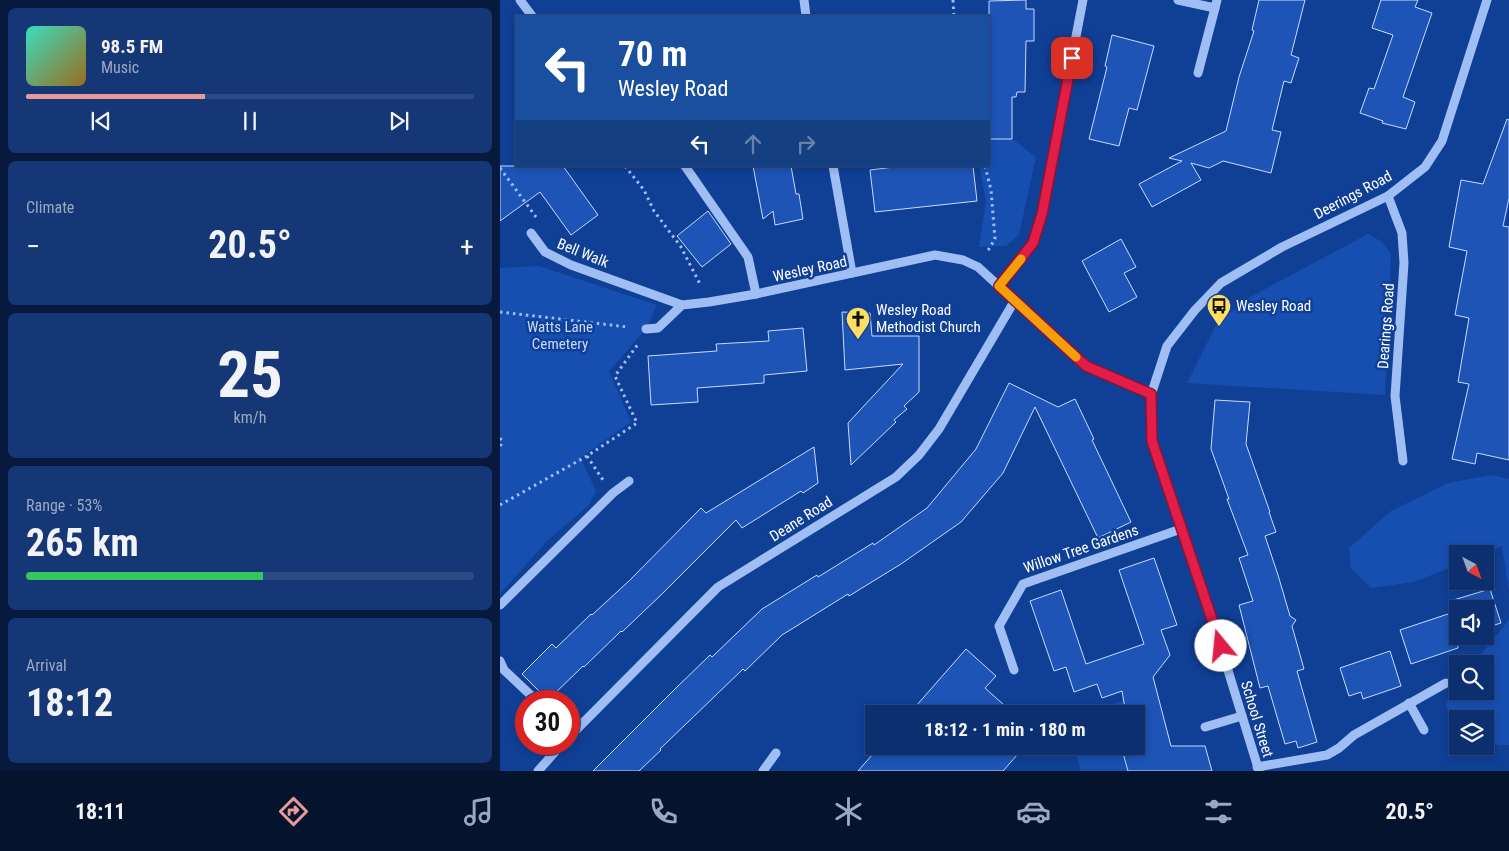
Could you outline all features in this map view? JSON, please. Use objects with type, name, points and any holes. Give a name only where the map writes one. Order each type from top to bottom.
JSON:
[{"type":"street","points":[[520,0],[531,15]]},
{"type":"street","points":[[804,0],[806,15]]},
{"type":"street","points":[[999,286],[1033,243],[1042,214],[1083,0]]},
{"type":"street","points":[[1178,0],[1216,4],[1198,73]]},
{"type":"street","name":"Deerings Road","points":[[1195,310],[1221,282],[1282,247],[1388,196],[1425,167],[1442,141],[1487,0]]},
{"type":"street","points":[[687,167],[748,257],[756,294]]},
{"type":"street","points":[[833,167],[852,273]]},
{"type":"street","name":"Dearings Road","points":[[1388,196],[1402,233],[1404,263],[1396,396],[1403,461]]},
{"type":"street","name":"Bell Walk","points":[[531,233],[546,252],[571,265],[682,305]]},
{"type":"street","name":"Wesley Road","points":[[682,305],[756,294],[935,255],[962,260],[978,267],[1086,366],[1151,394]]},
{"type":"street","name":"Deane Road","points":[[580,724],[718,587],[896,477],[919,456],[939,429],[1015,300]]},
{"type":"street","points":[[646,329],[658,328],[682,305]]},
{"type":"street","name":"School Street","points":[[1195,310],[1167,346],[1151,394],[1152,441],[1210,612],[1258,769]]},
{"type":"street","points":[[500,605],[612,493],[629,481]]},
{"type":"street","name":"Willow Tree Gardens","points":[[1014,670],[999,626],[1022,584],[1181,529]]},
{"type":"street","points":[[500,661],[504,670],[525,690]]},
{"type":"street","points":[[1258,769],[1327,755],[1339,748],[1354,735],[1446,683]]},
{"type":"street","points":[[1409,703],[1424,730]]},
{"type":"street","points":[[1205,727],[1242,716]]},
{"type":"street","points":[[763,771],[776,753]]},
{"type":"street","points":[[538,771],[552,755]]},
{"type":"path","points":[[953,0],[954,15]]},
{"type":"path","points":[[626,167],[644,190],[654,211],[681,247],[710,302]]},
{"type":"path","points":[[978,267],[995,239],[991,190],[985,167]]},
{"type":"path","points":[[500,168],[540,222],[531,233]]},
{"type":"path","points":[[500,312],[646,329]]},
{"type":"path","points":[[500,505],[587,456],[637,423],[615,376],[640,342],[658,328]]},
{"type":"path","points":[[500,438],[502,441],[500,448]]},
{"type":"path","points":[[587,456],[612,493]]},
{"type":"green space","points":[[990,139],[1012,139],[1036,157],[1019,235],[1006,246],[979,247],[986,201],[979,167],[990,167]]},
{"type":"green space","points":[[1368,234],[1382,242],[1391,254],[1385,395],[1187,383],[1217,323],[1250,297]]},
{"type":"green space","name":"Watts Lane Cemetery","points":[[539,266],[657,305],[646,329],[609,371],[631,422],[580,458],[596,491],[589,505],[546,542],[500,594],[500,268]]},
{"type":"green space","points":[[1491,475],[1509,479],[1509,591],[1502,546],[1494,550],[1494,545],[1449,545],[1449,568],[1414,582],[1371,588],[1351,568],[1349,548],[1391,511],[1448,483]]},
{"type":"green space","points":[[1509,620],[1509,745],[1494,743],[1494,710],[1449,710],[1449,717],[1446,703],[1449,698],[1449,700],[1494,700],[1494,655],[1480,655],[1489,645],[1494,645],[1494,638]]},
{"type":"green space","points":[[1157,688],[1159,699],[1139,705],[1110,705]]},
{"type":"green space","points":[[1076,755],[1128,755],[1128,771],[1081,771]]},
{"type":"building","points":[[1026,0],[1026,9],[1034,9],[1034,41],[1026,41],[1025,92],[1017,92],[1016,97],[1012,97],[1012,139],[990,139],[989,1]]},
{"type":"building","points":[[1259,0],[1305,0],[1291,55],[1299,58],[1291,83],[1284,81],[1272,130],[1281,132],[1271,173],[1223,161],[1209,168],[1191,163],[1201,180],[1152,207],[1139,184],[1182,161],[1169,158],[1226,131],[1239,77],[1254,31],[1252,30]]},
{"type":"building","points":[[1381,0],[1418,0],[1415,7],[1432,13],[1403,97],[1415,102],[1406,129],[1382,123],[1383,121],[1360,113],[1369,88],[1374,89],[1393,35],[1372,28]]},
{"type":"building","points":[[1112,35],[1154,46],[1137,110],[1129,108],[1119,146],[1089,139],[1107,67],[1105,66]]},
{"type":"building","points":[[1507,119],[1509,120],[1509,198],[1503,226],[1509,227],[1509,460],[1477,453],[1475,464],[1452,459],[1469,384],[1458,382],[1469,318],[1455,315],[1467,251],[1449,247],[1461,180],[1483,184]]},
{"type":"building","points":[[500,166],[564,167],[598,215],[571,235],[540,192],[500,221]]},
{"type":"building","points":[[753,167],[791,167],[796,194],[799,194],[803,219],[775,225],[773,211],[763,219]]},
{"type":"building","points":[[894,167],[973,167],[977,201],[875,212],[870,170]]},
{"type":"building","points":[[708,211],[731,244],[702,267],[677,236]]},
{"type":"building","points":[[1121,239],[1136,267],[1124,273],[1137,297],[1109,312],[1082,261]]},
{"type":"building","points":[[842,312],[870,313],[872,336],[919,336],[919,392],[904,406],[907,409],[894,420],[896,422],[851,465],[848,423],[903,364],[845,370]]},
{"type":"building","points":[[803,328],[807,371],[764,375],[764,383],[697,388],[698,402],[651,405],[648,356],[717,351],[716,344],[769,341],[768,331]]},
{"type":"building","points":[[1009,383],[1058,407],[1075,399],[1094,439],[1092,440],[1131,522],[1098,538],[1035,407],[1003,473],[961,522],[901,564],[782,635],[745,671],[743,669],[639,771],[593,771],[710,655],[712,657],[762,609],[873,543],[874,545],[927,508],[976,449]]},
{"type":"building","points":[[1215,400],[1250,402],[1246,444],[1276,532],[1265,536],[1290,616],[1296,620],[1292,626],[1304,669],[1297,671],[1317,742],[1298,748],[1296,741],[1285,744],[1268,686],[1260,688],[1239,605],[1253,601],[1239,558],[1248,555],[1211,449]]},
{"type":"building","points":[[814,447],[818,483],[803,493],[801,491],[742,528],[736,520],[662,594],[558,690],[538,690],[522,674],[552,644],[556,648],[630,580],[701,508],[706,513]]},
{"type":"building","points":[[1154,558],[1177,625],[1161,630],[1170,655],[1153,677],[1171,746],[1205,746],[1212,771],[1128,771],[1124,755],[1145,755],[1145,705],[1124,705],[1122,691],[1102,698],[1097,684],[1074,692],[1066,667],[1054,671],[1030,601],[1061,590],[1086,664],[1144,644],[1119,570]]},
{"type":"building","points":[[1490,590],[1494,600],[1453,600]]},
{"type":"building","points":[[1494,601],[1501,623],[1494,625]]},
{"type":"building","points":[[1449,614],[1449,645],[1458,645],[1458,648],[1411,664],[1400,630]]},
{"type":"building","points":[[966,649],[996,676],[985,688],[1004,705],[917,705]]},
{"type":"building","points":[[1390,651],[1401,686],[1363,699],[1361,692],[1349,696],[1340,668]]},
{"type":"building","points":[[872,755],[1017,755],[1003,771],[858,771]]},
{"type":"slow traffic","points":[[1021,259],[999,286],[1076,357]]},
{"type":"place","name":"Wesley Road","points":[[1219,327]]},
{"type":"place","name":"Wesley Road Methodist Church","points":[[858,340]]},
{"type":"route","points":[[1072,58],[1042,214],[1033,243],[999,286],[1086,366],[1151,394],[1152,441],[1221,646]]}]
